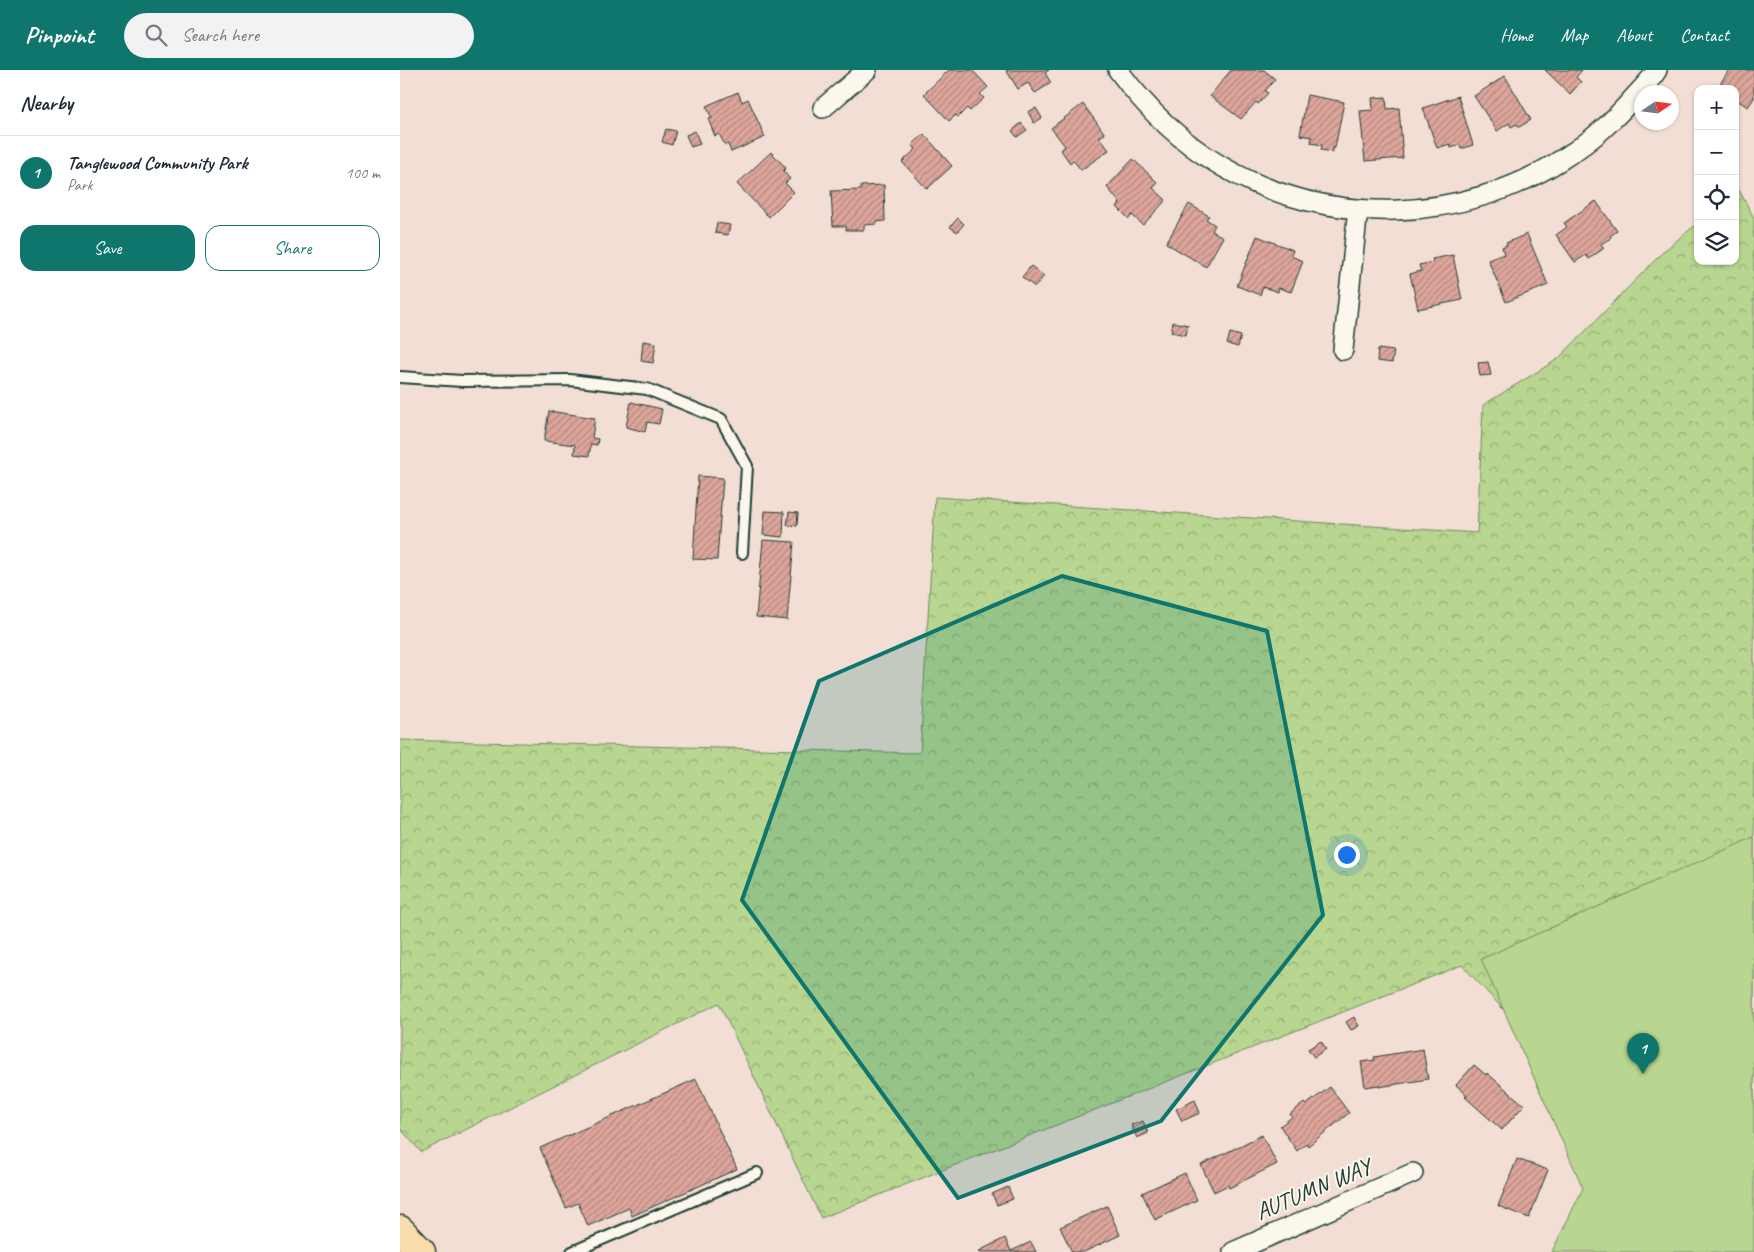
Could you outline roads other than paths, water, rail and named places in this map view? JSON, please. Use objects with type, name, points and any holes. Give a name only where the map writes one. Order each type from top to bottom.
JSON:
[{"type":"main road","points":[[400,1230],[421,1252]]},
{"type":"street","points":[[823,108],[867,70]]},
{"type":"street","points":[[1118,70],[1138,97],[1179,136],[1223,167],[1269,189],[1311,202],[1358,209],[1404,210],[1451,205],[1504,190],[1537,174],[1586,145],[1612,122],[1657,70]]},
{"type":"street","points":[[1343,350],[1358,209]]},
{"type":"street","name":"AUTUMN WAY","points":[[1233,1252],[1413,1174]]},
{"type":"lane","points":[[400,377],[462,382],[570,380],[647,389],[721,419],[748,466],[742,553]]},
{"type":"lane","points":[[572,1252],[757,1173]]},
{"type":"place","name":"Tanglewood Community Park","points":[[1643,1074]]}]
